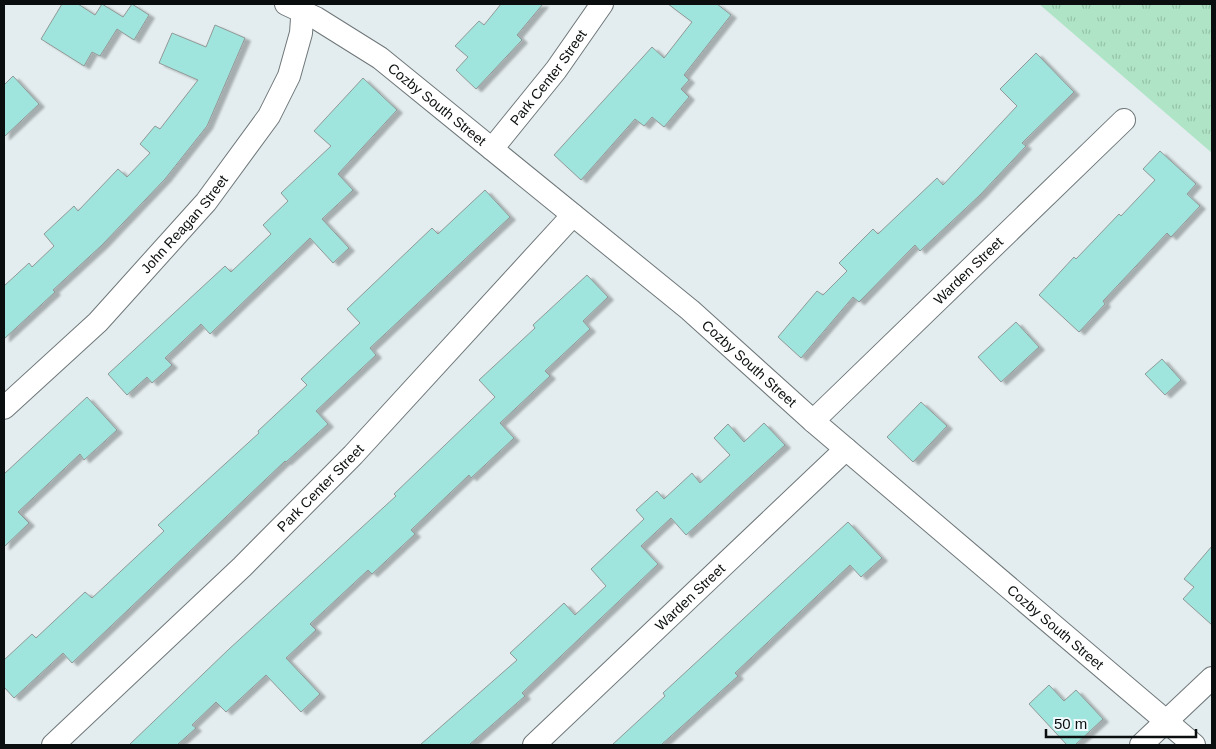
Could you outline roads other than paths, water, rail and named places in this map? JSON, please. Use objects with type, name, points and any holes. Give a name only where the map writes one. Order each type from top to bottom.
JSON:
[{"type":"street","name":"Park Center Street","points":[[492,149],[556,70],[602,4]]},
{"type":"street","name":"Cozby South Street","points":[[297,6],[380,58],[690,310],[846,449],[1194,745]]},
{"type":"street","name":"John Reagan Street","points":[[4,408],[98,322],[206,202],[269,116],[289,76],[301,33],[297,6]]},
{"type":"street","name":"Warden Street","points":[[814,421],[1124,120]]},
{"type":"street","name":"Park Center Street","points":[[52,745],[242,567],[353,455],[573,215]]},
{"type":"street","name":"Warden Street","points":[[534,745],[846,449]]},
{"type":"street","points":[[1141,745],[1212,678]]}]
